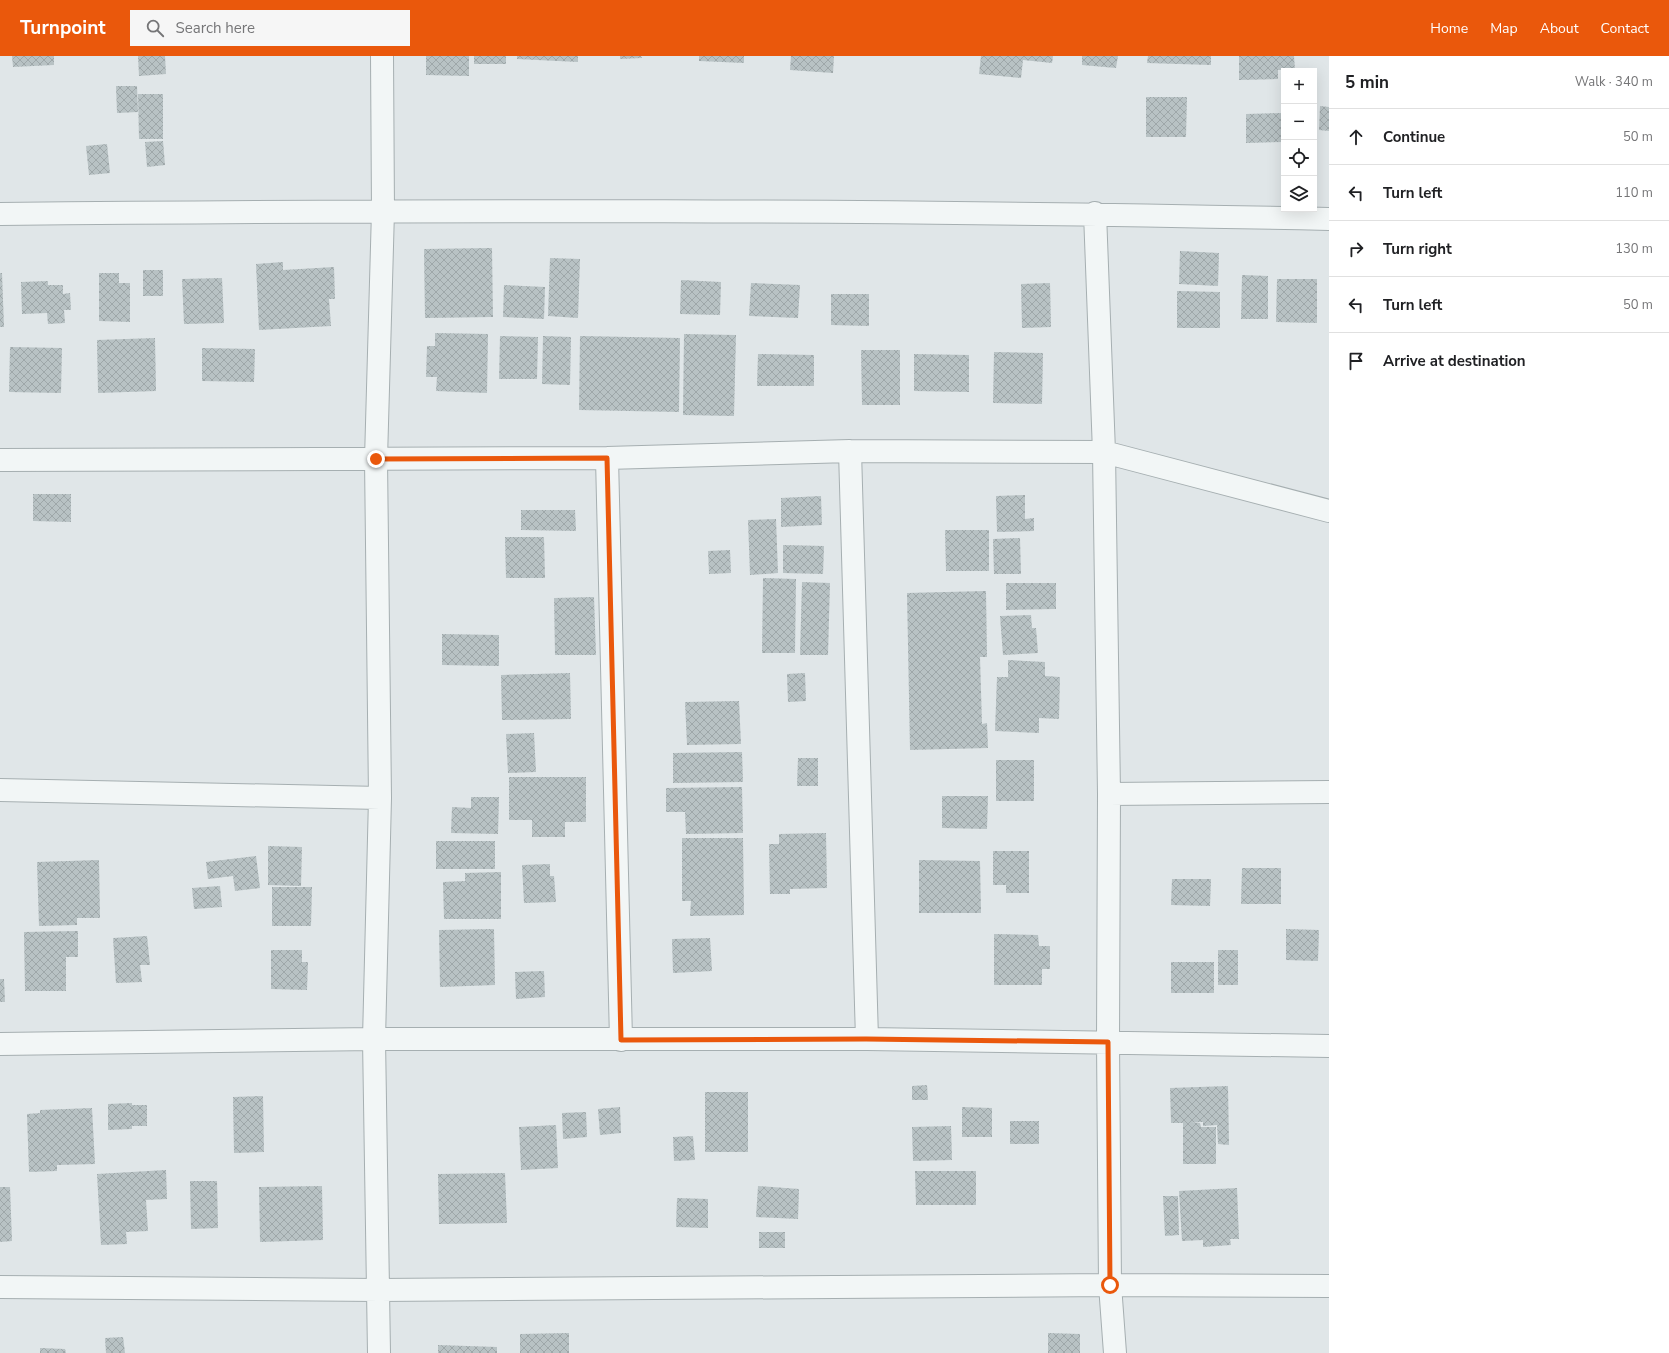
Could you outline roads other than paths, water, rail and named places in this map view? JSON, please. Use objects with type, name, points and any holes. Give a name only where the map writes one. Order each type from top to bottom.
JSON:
[{"type":"street","points":[[379,1353],[374,1039],[380,798],[376,459],[383,211],[382,56]]},
{"type":"street","points":[[0,214],[383,211],[1095,214],[1329,219]]},
{"type":"street","points":[[1095,214],[1104,452],[1109,794],[1108,1042],[1110,1285],[1115,1353]]},
{"type":"street","points":[[0,460],[607,458],[850,451],[1104,452],[1329,511]]},
{"type":"street","points":[[850,451],[866,1039]]},
{"type":"street","points":[[607,458],[621,1040]]},
{"type":"street","points":[[0,790],[380,798]]},
{"type":"street","points":[[1109,794],[1329,792]]},
{"type":"street","points":[[0,1044],[374,1039],[866,1039],[1329,1046]]},
{"type":"street","points":[[0,1287],[379,1290],[1110,1285],[1329,1286]]}]
